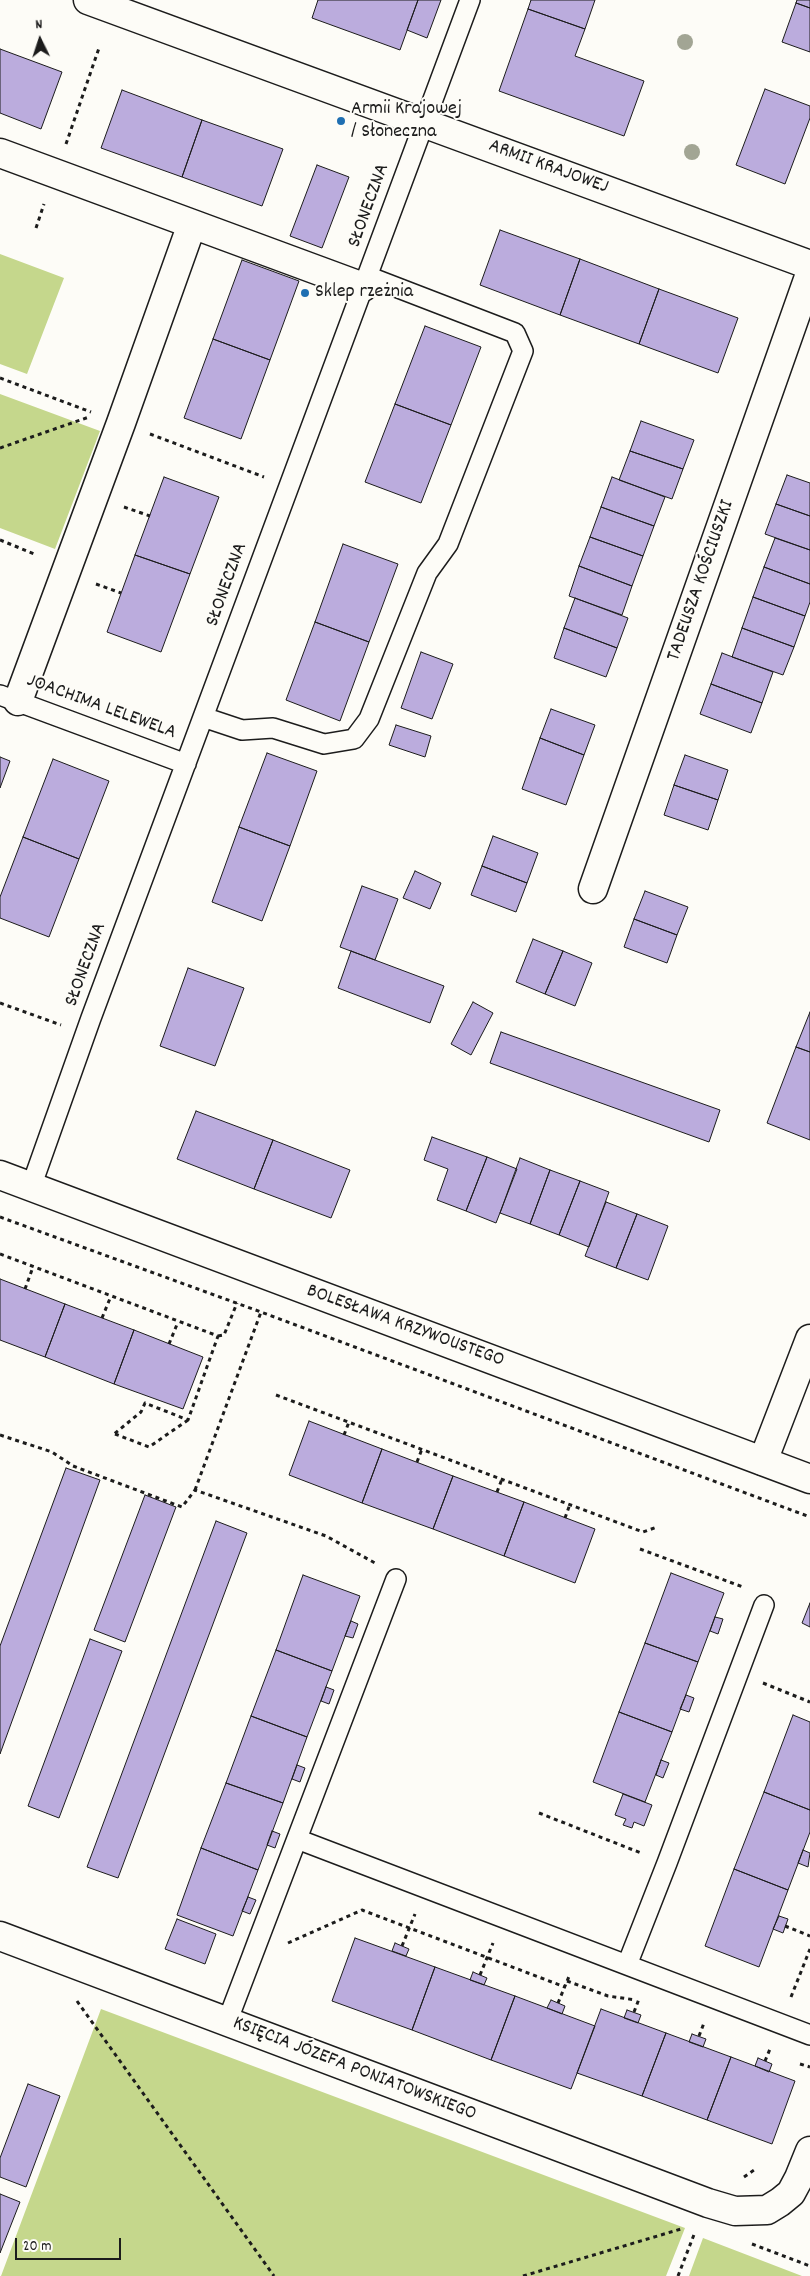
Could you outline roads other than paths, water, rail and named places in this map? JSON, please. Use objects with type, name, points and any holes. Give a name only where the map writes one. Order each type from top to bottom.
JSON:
[{"type":"street","name":"ARMII KRAJOWEJ","points":[[88,0],[133,8],[425,123],[810,265]]},
{"type":"street","points":[[0,153],[192,224],[365,282]]},
{"type":"street","points":[[9,698],[68,567],[192,224]]},
{"type":"street","name":"TADEUSZA KOŚCIUSZKI","points":[[593,888],[810,274]]},
{"type":"street","name":"BOLESŁAWA KRZYWOUSTEGO","points":[[0,1175],[810,1479]]},
{"type":"street","points":[[763,1461],[810,1339]]},
{"type":"street","name":"KSIĘCIA JÓZEFA PONIATOWSKIEGO","points":[[0,1936],[708,2203],[735,2211],[767,2210],[791,2193],[805,2181],[810,2151]]},
{"type":"lane","name":"SŁONECZNA","points":[[31,1187],[91,1018],[470,0]]},
{"type":"lane","points":[[203,717],[242,730],[273,728],[324,744],[354,740],[370,719],[427,573],[448,544],[523,351],[515,333],[365,282]]},
{"type":"lane","name":"JOACHIMA LELEWELA","points":[[9,698],[186,764]]},
{"type":"lane","points":[[227,2022],[396,1579]]},
{"type":"lane","points":[[627,1965],[668,1863],[764,1605]]},
{"type":"lane","points":[[297,1839],[810,2035]]},
{"type":"place","name":"Armii Krajowej / Słoneczna","points":[[341,121]]},
{"type":"place","name":"Sklep rzeżnia","points":[[305,293]]}]
